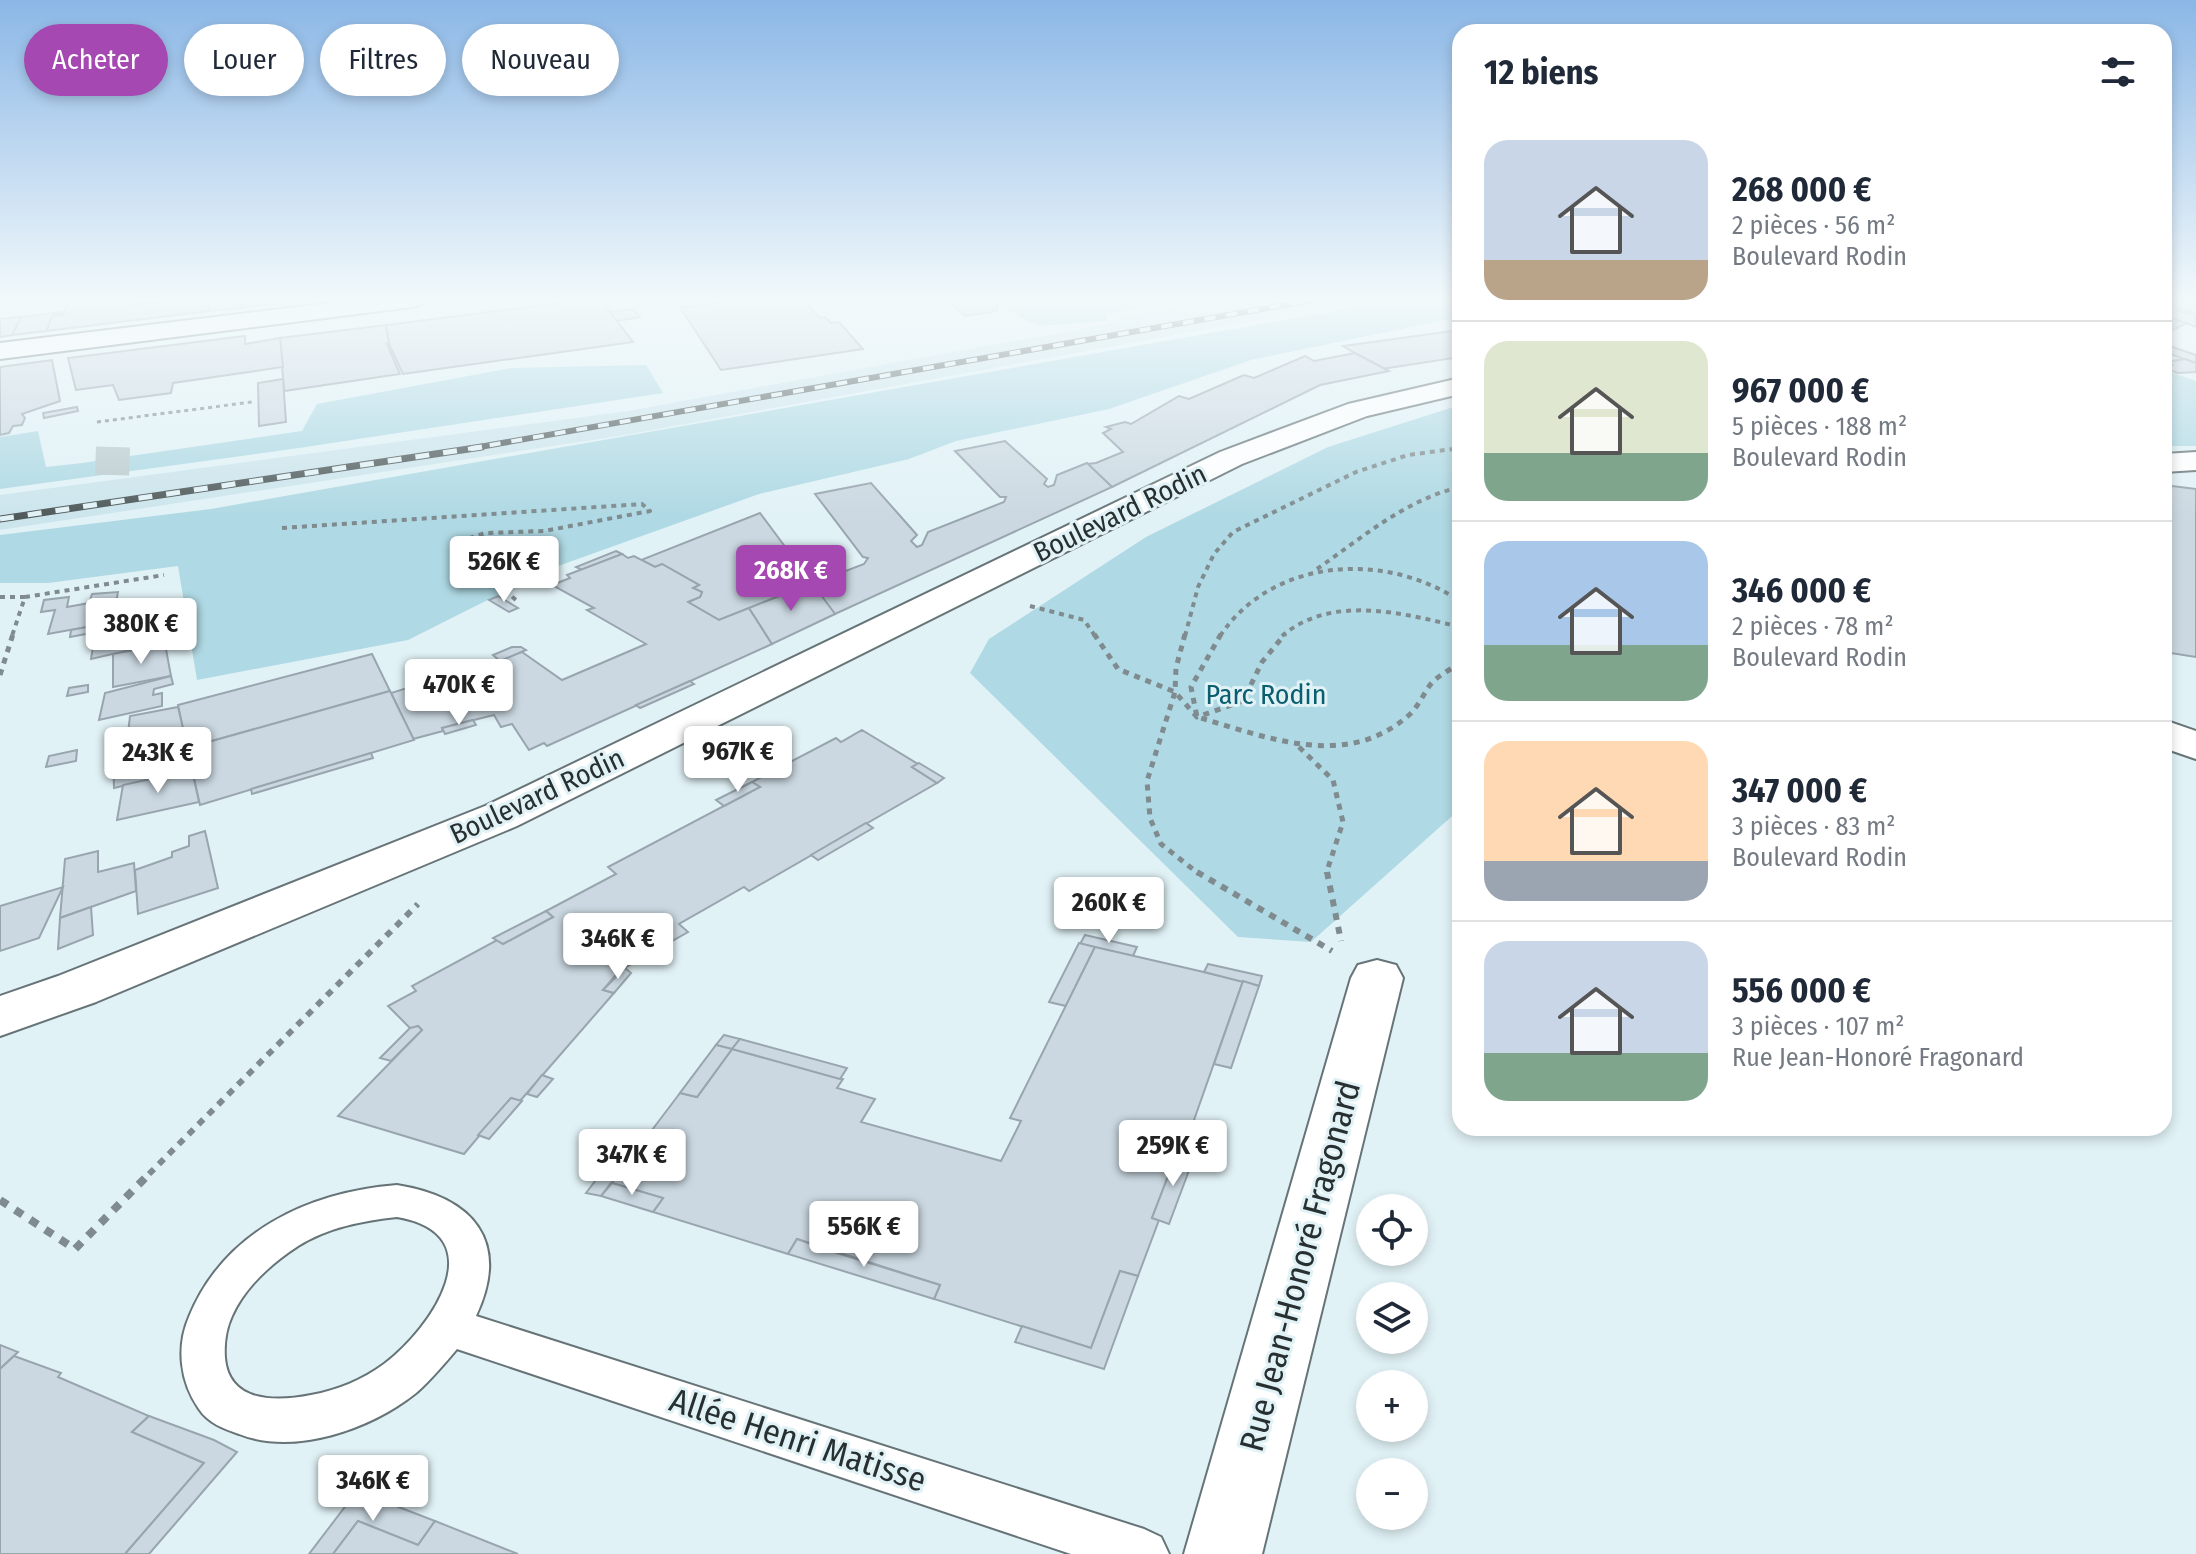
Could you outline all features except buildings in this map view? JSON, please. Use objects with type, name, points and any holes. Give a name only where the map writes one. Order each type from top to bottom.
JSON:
[{"type":"main road","name":"Boulevard Rodin","points":[[0,1016],[92,983],[501,816],[1231,458],[1358,410],[1452,388]]},
{"type":"main road","points":[[2172,462],[2196,461]]},
{"type":"main road","points":[[2172,736],[2196,746]]},
{"type":"main road","name":"Rue Jean-Honoré Fragonard","points":[[1223,1554],[1362,969]]},
{"type":"lane","points":[[397,1201],[431,1209],[457,1227],[470,1255],[468,1290],[450,1327],[418,1365],[378,1393],[333,1413],[287,1422],[248,1417],[218,1401],[203,1373],[201,1341],[214,1305],[239,1271],[272,1242],[298,1227],[355,1204],[397,1201]]},
{"type":"lane","name":"Allée Henri Matisse","points":[[450,1327],[1144,1554]]},
{"type":"path","points":[[97,422],[252,402]]},
{"type":"path","points":[[1362,969],[1298,929],[1206,879],[1161,844],[1150,818],[1147,781],[1175,692],[1176,668],[1198,587],[1214,554],[1233,532],[1356,472],[1408,455],[1452,449]]},
{"type":"path","points":[[1197,717],[1191,687],[1228,626],[1245,606],[1316,570],[1401,509],[1437,491],[1452,488]]},
{"type":"path","points":[[282,528],[549,508],[642,504],[650,511],[544,531],[485,533],[454,543],[518,602]]},
{"type":"path","points":[[1316,570],[1379,571],[1419,579],[1452,597]]},
{"type":"path","points":[[0,597],[25,597],[164,575]]},
{"type":"path","points":[[967,589],[1084,620],[1118,669],[1175,692],[1197,717],[1298,746],[1351,748],[1384,734],[1411,714],[1434,681],[1452,669]]},
{"type":"path","points":[[0,675],[25,597]]},
{"type":"path","points":[[1197,717],[1243,701],[1257,671],[1291,629],[1318,616],[1364,610],[1408,614],[1452,625]]},
{"type":"path","points":[[1298,746],[1333,780],[1343,822],[1326,875],[1362,969]]},
{"type":"path","points":[[0,1200],[75,1249],[428,893]]},
{"type":"shaded area","points":[[840,373],[968,373],[619,436],[0,530],[0,495],[628,411]]},
{"type":"green space","points":[[488,373],[651,373],[663,393],[0,489],[0,437],[38,431],[46,467],[302,431],[317,404]]},
{"type":"green space","points":[[986,373],[1215,373],[1109,409],[956,441],[909,459],[759,494],[547,570],[408,640],[197,680],[178,566],[48,583],[0,583],[0,535],[211,509]]},
{"type":"green space","points":[[2172,373],[2196,381],[2196,446],[2172,446]]},
{"type":"green space","name":"Parc Rodin","points":[[1452,408],[1452,816],[1311,942],[1238,937],[970,673],[989,639],[1146,537],[1328,447]]},
{"type":"tunnel","points":[[112,475],[113,447]]},
{"type":"railway","points":[[468,449],[902,373]]},
{"type":"railway","points":[[0,519],[482,447]]}]
